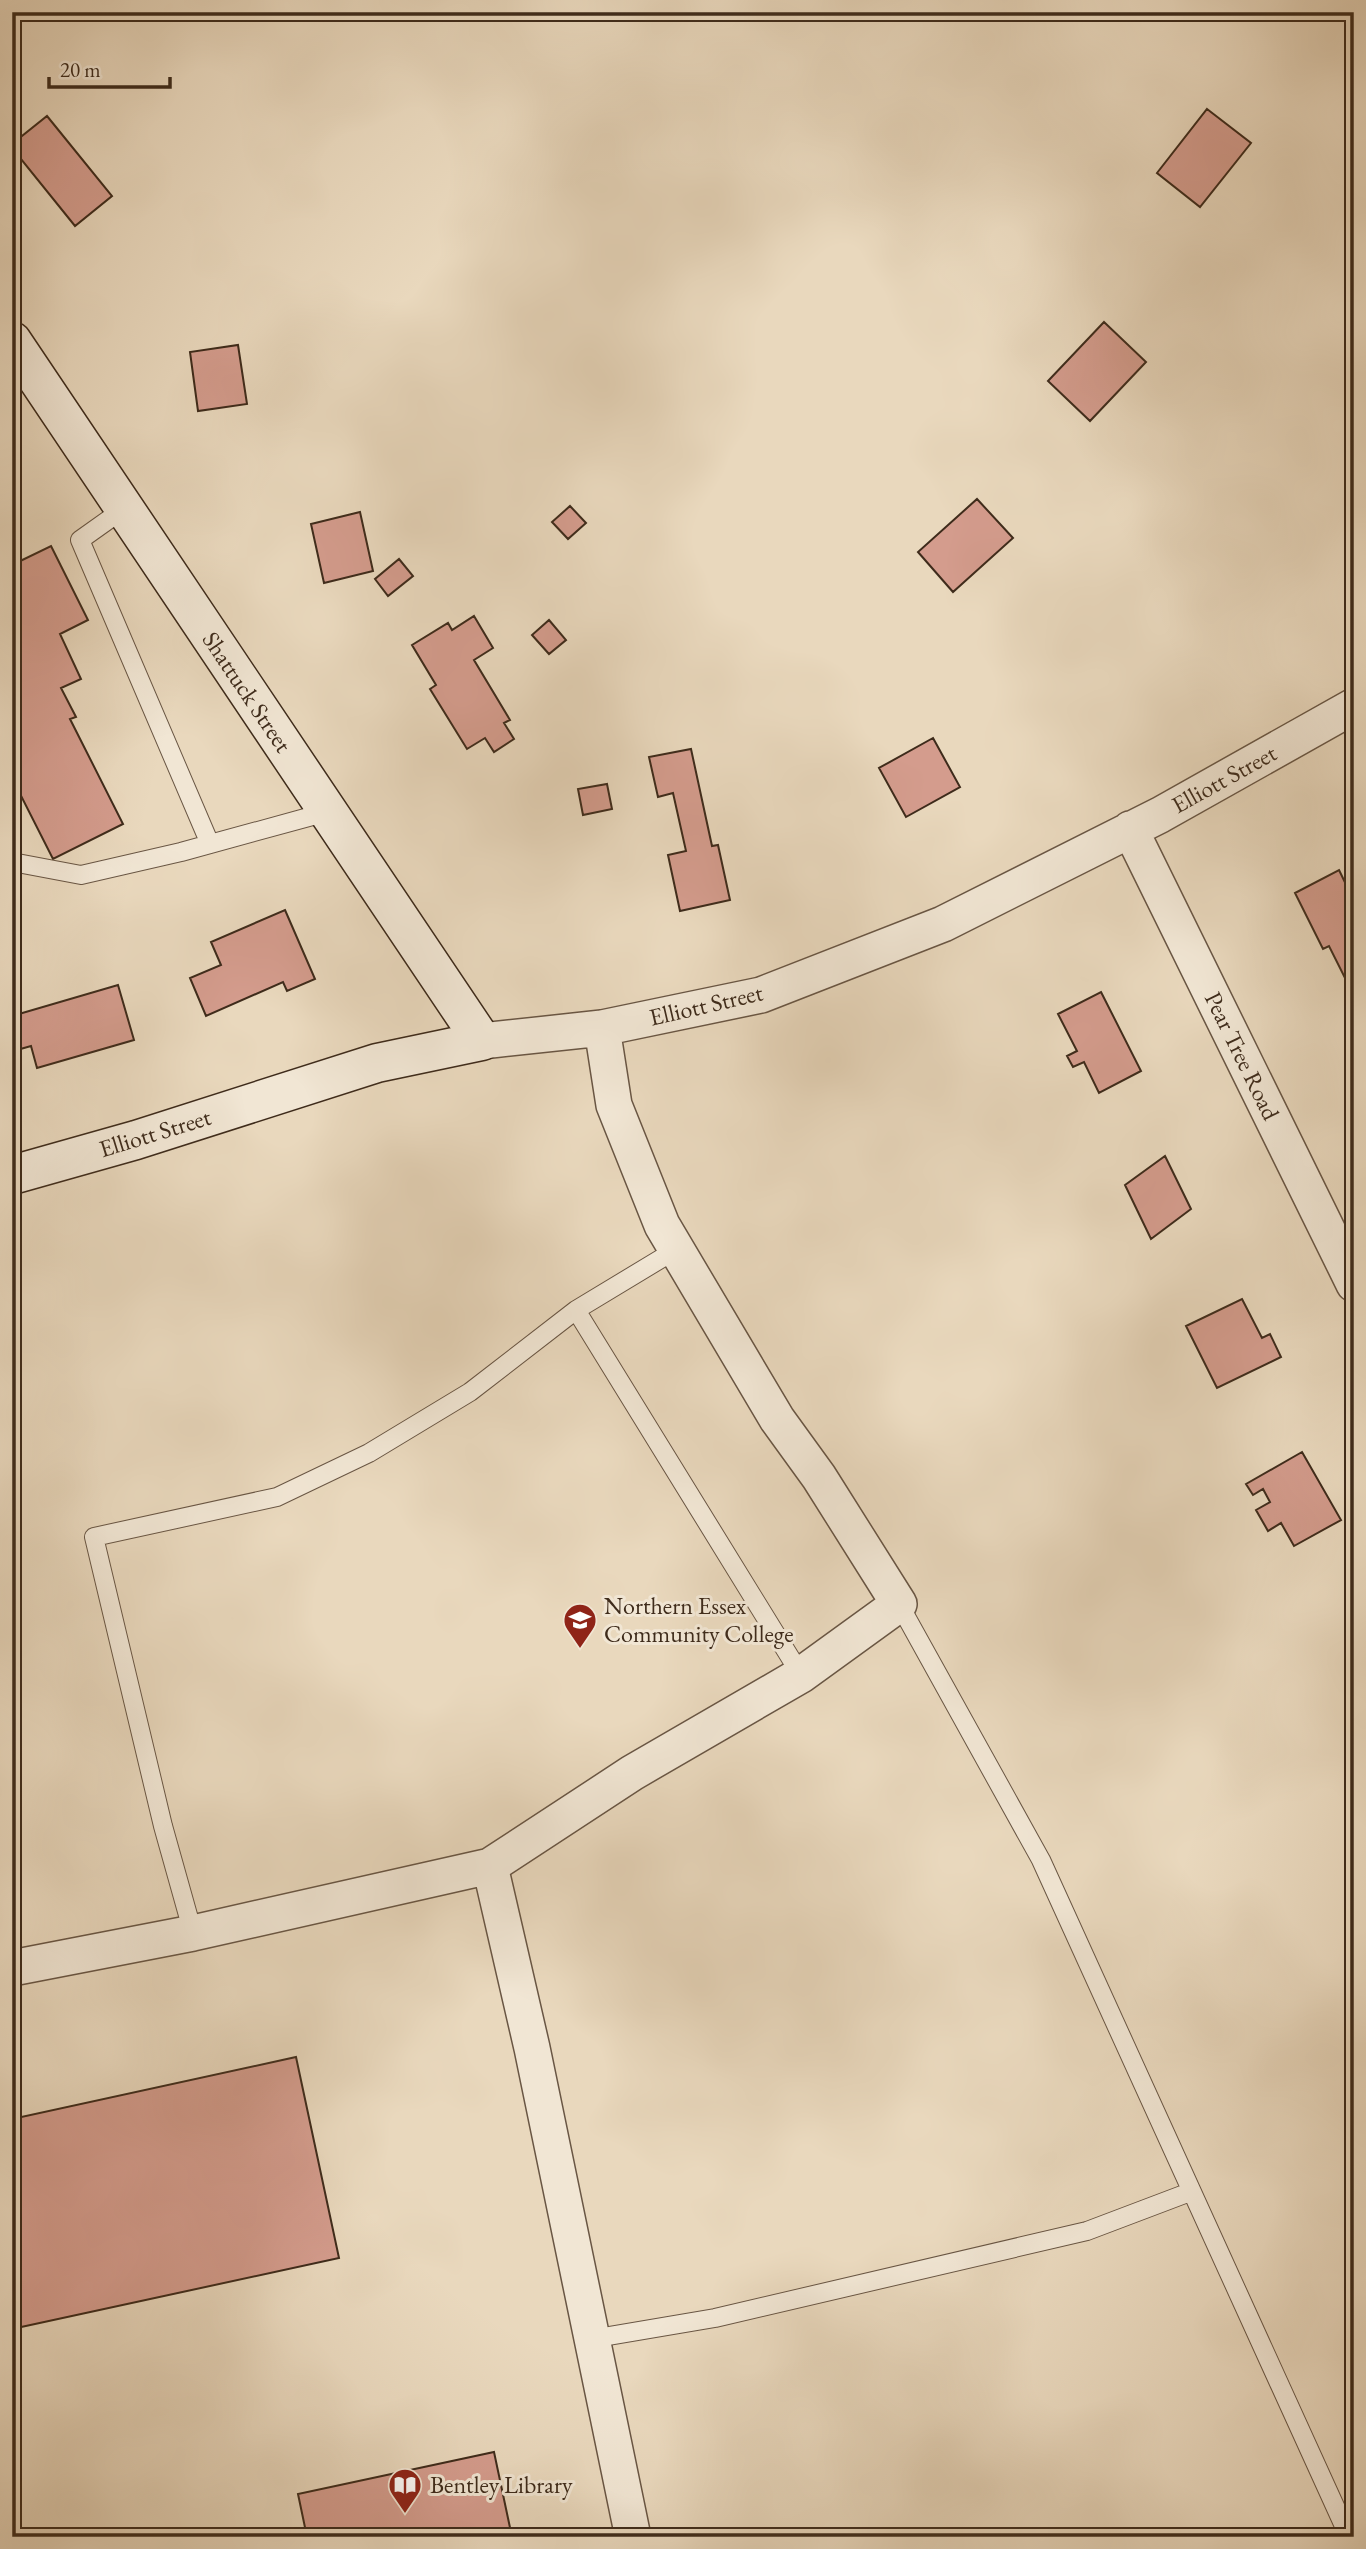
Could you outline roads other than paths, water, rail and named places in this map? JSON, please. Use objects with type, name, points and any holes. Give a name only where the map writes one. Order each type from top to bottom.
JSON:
[{"type":"street","name":"Shattuck Street","points":[[12,341],[482,1041]]},
{"type":"street","name":"Elliott Street","points":[[12,1175],[136,1140],[377,1063],[482,1041],[602,1028],[761,995],[943,924],[1130,830],[1354,706]]},
{"type":"street","name":"Pear Tree Road","points":[[1130,830],[1354,1283]]},
{"type":"street","points":[[12,1968],[193,1933],[490,1866],[632,1773],[801,1675],[899,1604],[819,1477],[777,1419],[662,1225],[614,1105],[602,1028]]},
{"type":"street","points":[[490,1866],[532,2048],[633,2537]]},
{"type":"lane","points":[[125,508],[79,540],[211,844]]},
{"type":"lane","points":[[12,862],[81,875],[211,844],[327,812]]},
{"type":"lane","points":[[193,1933],[163,1826],[94,1537],[276,1497],[369,1453],[470,1392],[576,1310],[677,1249]]},
{"type":"lane","points":[[576,1310],[801,1675]]},
{"type":"lane","points":[[899,1604],[1041,1860],[1349,2537]]},
{"type":"lane","points":[[591,2339],[715,2318],[1073,2235],[1191,2192]]},
{"type":"place","name":"Northern Essex Community College","points":[[580,1650]]},
{"type":"place","name":"Bentley Library","points":[[405,2515]]}]
